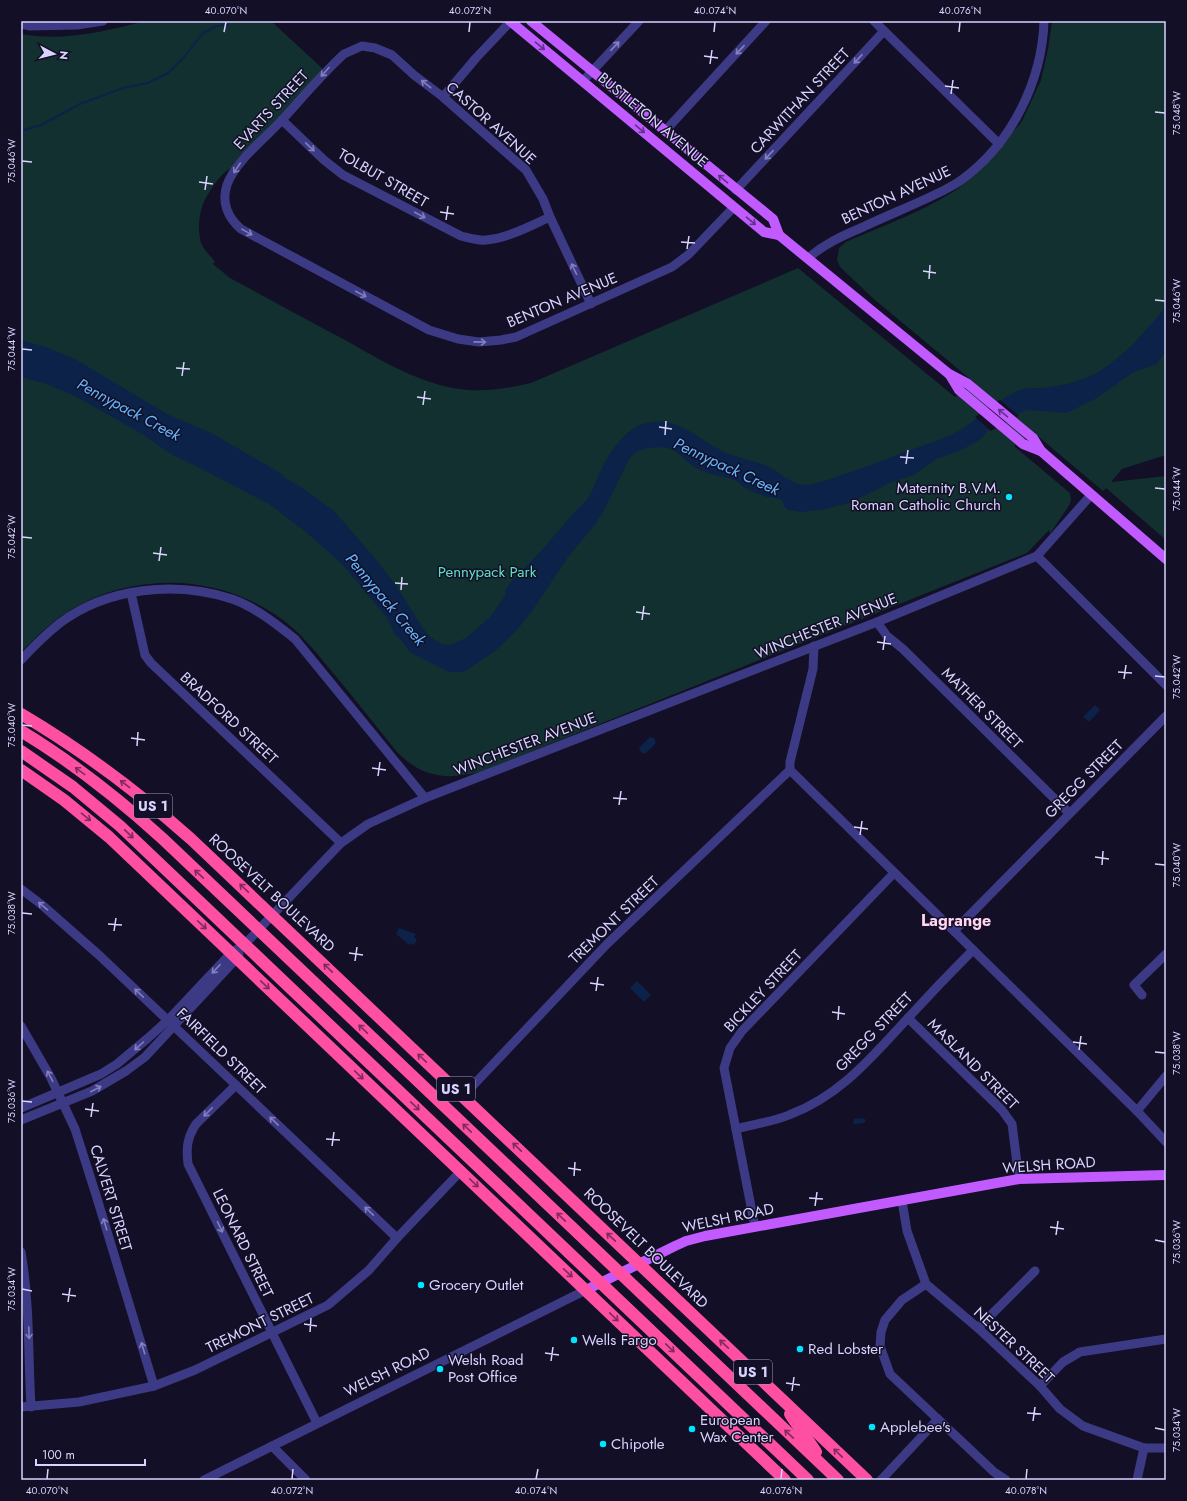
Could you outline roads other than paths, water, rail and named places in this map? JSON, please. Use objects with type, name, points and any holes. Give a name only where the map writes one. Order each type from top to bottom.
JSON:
[{"type":"highway","name":"ROOSEVELT BOULEVARD","points":[[21,714],[93,761],[144,799],[191,839],[866,1480]]},
{"type":"highway","name":"US 1","points":[[21,731],[84,773],[122,803],[163,839],[838,1480]]},
{"type":"highway","name":"US 1","points":[[21,751],[57,775],[104,812],[245,944],[808,1480]]},
{"type":"highway","points":[[21,770],[104,812]]},
{"type":"highway","points":[[32,776],[104,833],[786,1480]]},
{"type":"highway","points":[[779,1396],[827,1470]]},
{"type":"highway","points":[[730,1406],[769,1465]]},
{"type":"main road","name":"BUSTLETON AVENUE","points":[[511,21],[764,232],[779,235],[949,374],[968,384],[1033,438],[1041,451],[1166,559]]},
{"type":"main road","name":"BUSTLETON AVENUE","points":[[531,21],[773,220],[779,235]]},
{"type":"main road","name":"BUSTLETON AVENUE","points":[[949,374],[959,390],[1023,444],[1041,451]]},
{"type":"main road","name":"WELSH ROAD","points":[[586,1290],[686,1241],[755,1227],[1019,1179],[1166,1175]]},
{"type":"street","points":[[21,24],[29,26],[77,25],[103,21]]},
{"type":"street","points":[[443,97],[476,58],[511,21]]},
{"type":"street","points":[[583,81],[639,21]]},
{"type":"street","points":[[665,131],[766,21]]},
{"type":"street","points":[[874,21],[999,144]]},
{"type":"street","name":"BENTON AVENUE","points":[[808,258],[826,244],[933,195],[963,179],[982,162],[999,144],[1017,118],[1037,71],[1042,49],[1044,21]]},
{"type":"street","name":"CARWITHAN STREET","points":[[736,190],[884,31]]},
{"type":"street","name":"CASTOR AVENUE","points":[[356,48],[362,46],[375,48],[392,55],[414,75],[443,97],[526,170],[543,199],[591,304]]},
{"type":"street","name":"EVARTS STREET","points":[[225,202],[227,185],[240,163],[282,120],[335,61],[344,54],[356,48]]},
{"type":"street","name":"TOLBUT STREET","points":[[282,120],[324,160],[343,175],[461,236],[474,240],[486,240],[509,235],[550,217]]},
{"type":"street","name":"BENTON AVENUE","points":[[225,202],[232,222],[240,229],[429,330],[458,339],[479,342],[516,337],[672,267],[688,255],[734,207]]},
{"type":"street","name":"WINCHESTER AVENUE","points":[[170,1022],[341,843],[368,824],[426,798],[877,622],[1037,556],[1091,495]]},
{"type":"street","points":[[1037,556],[1166,685]]},
{"type":"street","points":[[21,660],[55,628],[77,612],[111,597],[154,589],[181,589],[232,599],[253,609],[275,623],[295,639],[426,798]]},
{"type":"street","name":"BRADFORD STREET","points":[[131,593],[145,655],[151,663],[341,843]]},
{"type":"street","name":"MATHER STREET","points":[[877,622],[887,636],[1069,813]]},
{"type":"street","points":[[814,646],[812,669],[790,762],[790,770],[1137,1111],[1166,1142]]},
{"type":"street","name":"GREGG STREET","points":[[954,931],[1166,716]]},
{"type":"street","name":"TREMONT STREET","points":[[463,1096],[607,944],[790,770]]},
{"type":"street","name":"BICKLEY STREET","points":[[755,1227],[724,1068],[730,1048],[742,1031],[894,873]]},
{"type":"street","name":"FAIRFIELD STREET","points":[[21,889],[42,905],[100,956],[397,1238]]},
{"type":"street","name":"GREGG STREET","points":[[736,1129],[789,1116],[825,1097],[847,1081],[874,1056],[973,950]]},
{"type":"street","points":[[1142,995],[1134,985],[1166,954]]},
{"type":"street","name":"MASLAND STREET","points":[[908,1018],[1002,1110],[1012,1124],[1019,1179]]},
{"type":"street","points":[[21,1108],[101,1074],[117,1064],[170,1022]]},
{"type":"street","points":[[21,1120],[92,1091],[126,1071],[145,1057],[170,1022]]},
{"type":"street","name":"CALVERT STREET","points":[[21,1026],[58,1093],[81,1146],[154,1386]]},
{"type":"street","points":[[1137,1111],[1166,1076]]},
{"type":"street","name":"LEONARD STREET","points":[[236,1085],[196,1124],[188,1140],[186,1150],[188,1164],[317,1423]]},
{"type":"street","name":"TREMONT STREET","points":[[21,1407],[79,1402],[154,1386],[195,1370],[328,1305],[369,1270],[397,1238],[461,1171]]},
{"type":"street","points":[[902,1201],[907,1231],[926,1284],[902,1300],[885,1320],[881,1332],[880,1346],[890,1374],[994,1472],[1006,1480]]},
{"type":"street","points":[[21,1252],[25,1274],[28,1309],[31,1407]]},
{"type":"street","points":[[978,1328],[1035,1271]]},
{"type":"street","name":"NESTER STREET","points":[[926,1284],[978,1328],[1040,1386],[1060,1409],[1083,1426],[1144,1448],[1166,1448]]},
{"type":"street","name":"WELSH ROAD","points":[[204,1480],[586,1290]]},
{"type":"street","points":[[1040,1386],[1063,1362],[1080,1352],[1166,1339]]},
{"type":"street","points":[[881,1480],[938,1419]]},
{"type":"street","points":[[272,1446],[306,1480]]},
{"type":"street","points":[[1137,1480],[1144,1448]]},
{"type":"water","name":"Pennypack Creek","points":[[1166,307],[1166,351],[1157,364],[1134,372],[1095,399],[1067,413],[1026,410],[988,430],[978,441],[961,450],[936,459],[914,475],[892,482],[852,502],[826,509],[801,512],[788,510],[785,508],[782,500],[764,496],[746,488],[735,480],[700,470],[692,466],[672,449],[652,447],[637,452],[629,459],[603,512],[594,526],[568,557],[532,611],[517,630],[496,650],[467,670],[461,672],[449,672],[411,653],[395,635],[387,618],[343,565],[306,532],[269,504],[171,454],[144,435],[75,396],[46,384],[21,377],[21,340],[46,347],[75,359],[167,414],[213,434],[282,474],[285,478],[301,487],[334,511],[374,557],[397,587],[429,636],[441,644],[449,645],[466,638],[491,616],[505,596],[505,590],[510,583],[542,550],[590,496],[605,463],[614,448],[625,435],[638,426],[658,421],[669,423],[691,432],[732,455],[769,467],[796,483],[815,483],[874,464],[952,434],[968,425],[1001,400],[1023,389],[1062,385],[1077,381],[1098,372],[1108,366],[1126,350]]},
{"type":"water","points":[[1095,705],[1100,710],[1089,722],[1083,717]]},
{"type":"water","points":[[650,737],[654,738],[656,743],[645,754],[641,752],[639,748]]},
{"type":"water","points":[[399,928],[416,934],[414,937],[417,939],[414,945],[411,943],[409,945],[396,934]]},
{"type":"water","points":[[637,981],[651,995],[644,1002],[630,988]]},
{"type":"water","points":[[863,1118],[866,1120],[864,1123],[853,1124],[854,1119]]},
{"type":"waterway","points":[[21,131],[41,125],[80,104],[123,88],[148,83],[168,73],[185,56],[203,33],[217,26],[228,25]]},
{"type":"place","name":"Maternity B.V.M. Roman Catholic Church","points":[[1009,497]]},
{"type":"place","name":"Grocery Outlet","points":[[421,1285]]},
{"type":"place","name":"Wells Fargo","points":[[574,1340]]},
{"type":"place","name":"Red Lobster","points":[[800,1349]]},
{"type":"place","name":"Welsh Road Post Office","points":[[440,1369]]},
{"type":"place","name":"Applebee's","points":[[872,1427]]},
{"type":"place","name":"European Wax Center","points":[[692,1429]]},
{"type":"place","name":"Chipotle","points":[[603,1444]]},
{"type":"district","name":"Lagrange","points":[[956,920]]},
{"type":"park label","name":"Pennypack Park","points":[[487,572]]}]
